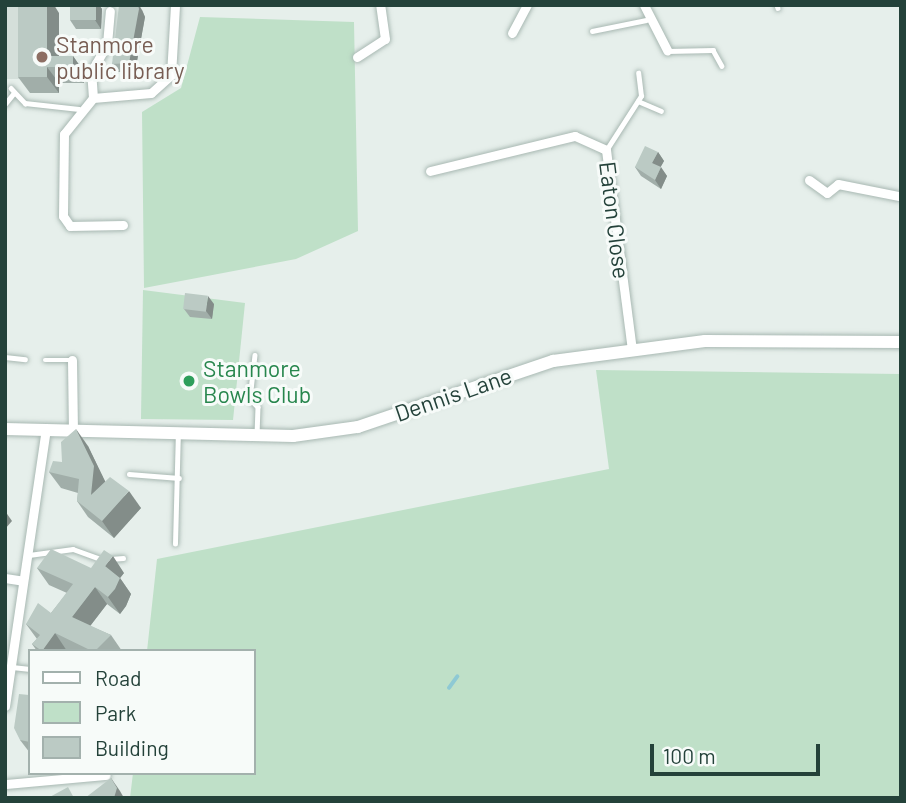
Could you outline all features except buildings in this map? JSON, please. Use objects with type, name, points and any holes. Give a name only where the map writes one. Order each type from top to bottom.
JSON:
[{"type":"street","points":[[123,225],[70,226],[63,216],[64,134],[79,109],[93,98],[139,95],[162,85],[174,54],[174,5]]},
{"type":"street","points":[[357,57],[385,39],[380,5]]},
{"type":"street","points":[[512,33],[527,5]]},
{"type":"street","points":[[644,5],[646,20],[667,50]]},
{"type":"street","points":[[93,98],[92,72],[107,44],[110,11]]},
{"type":"street","name":"Eaton Close","points":[[430,171],[575,136],[606,150],[632,349]]},
{"type":"street","points":[[809,180],[827,193],[838,184],[900,196]]},
{"type":"street","name":"Dennis Lane","points":[[5,429],[178,430],[256,434],[358,427],[553,361],[632,349],[800,338],[901,342]]},
{"type":"street","points":[[72,360],[73,429]]},
{"type":"street","points":[[5,706],[11,666],[9,655],[29,555],[46,429]]},
{"type":"street","points":[[5,578],[23,581]]},
{"type":"street","points":[[5,784],[106,775]]},
{"type":"lane","points":[[592,31],[646,20]]},
{"type":"lane","points":[[667,50],[679,55],[713,50],[722,66]]},
{"type":"lane","points":[[606,150],[638,101],[638,73]]},
{"type":"lane","points":[[11,88],[13,94],[25,103],[79,109]]},
{"type":"lane","points":[[5,104],[13,94]]},
{"type":"lane","points":[[638,101],[661,111]]},
{"type":"lane","points":[[255,355],[250,399],[258,407],[256,434]]},
{"type":"lane","points":[[5,358],[25,359]]},
{"type":"lane","points":[[45,360],[72,360]]},
{"type":"lane","points":[[175,544],[179,478],[178,430]]},
{"type":"lane","points":[[129,474],[179,478]]},
{"type":"lane","points":[[29,555],[73,549],[123,558]]},
{"type":"lane","points":[[11,666],[28,669]]},
{"type":"shaded area","points":[[5,5],[27,5],[27,79],[5,79]]},
{"type":"green space","points":[[200,17],[354,22],[358,231],[296,259],[144,288],[142,112],[181,88]]},
{"type":"green space","name":"Stanmore Bowls Club","points":[[143,290],[245,303],[233,420],[141,419]]},
{"type":"green space","points":[[596,370],[901,374],[901,798],[130,798],[133,775],[256,775],[256,649],[147,649],[157,559],[609,469]]},
{"type":"waterway","points":[[449,688],[457,677]]},
{"type":"place","name":"Stanmore public library","points":[[42,57]]},
{"type":"place","name":"Stanmore Bowls Club","points":[[189,381]]}]
